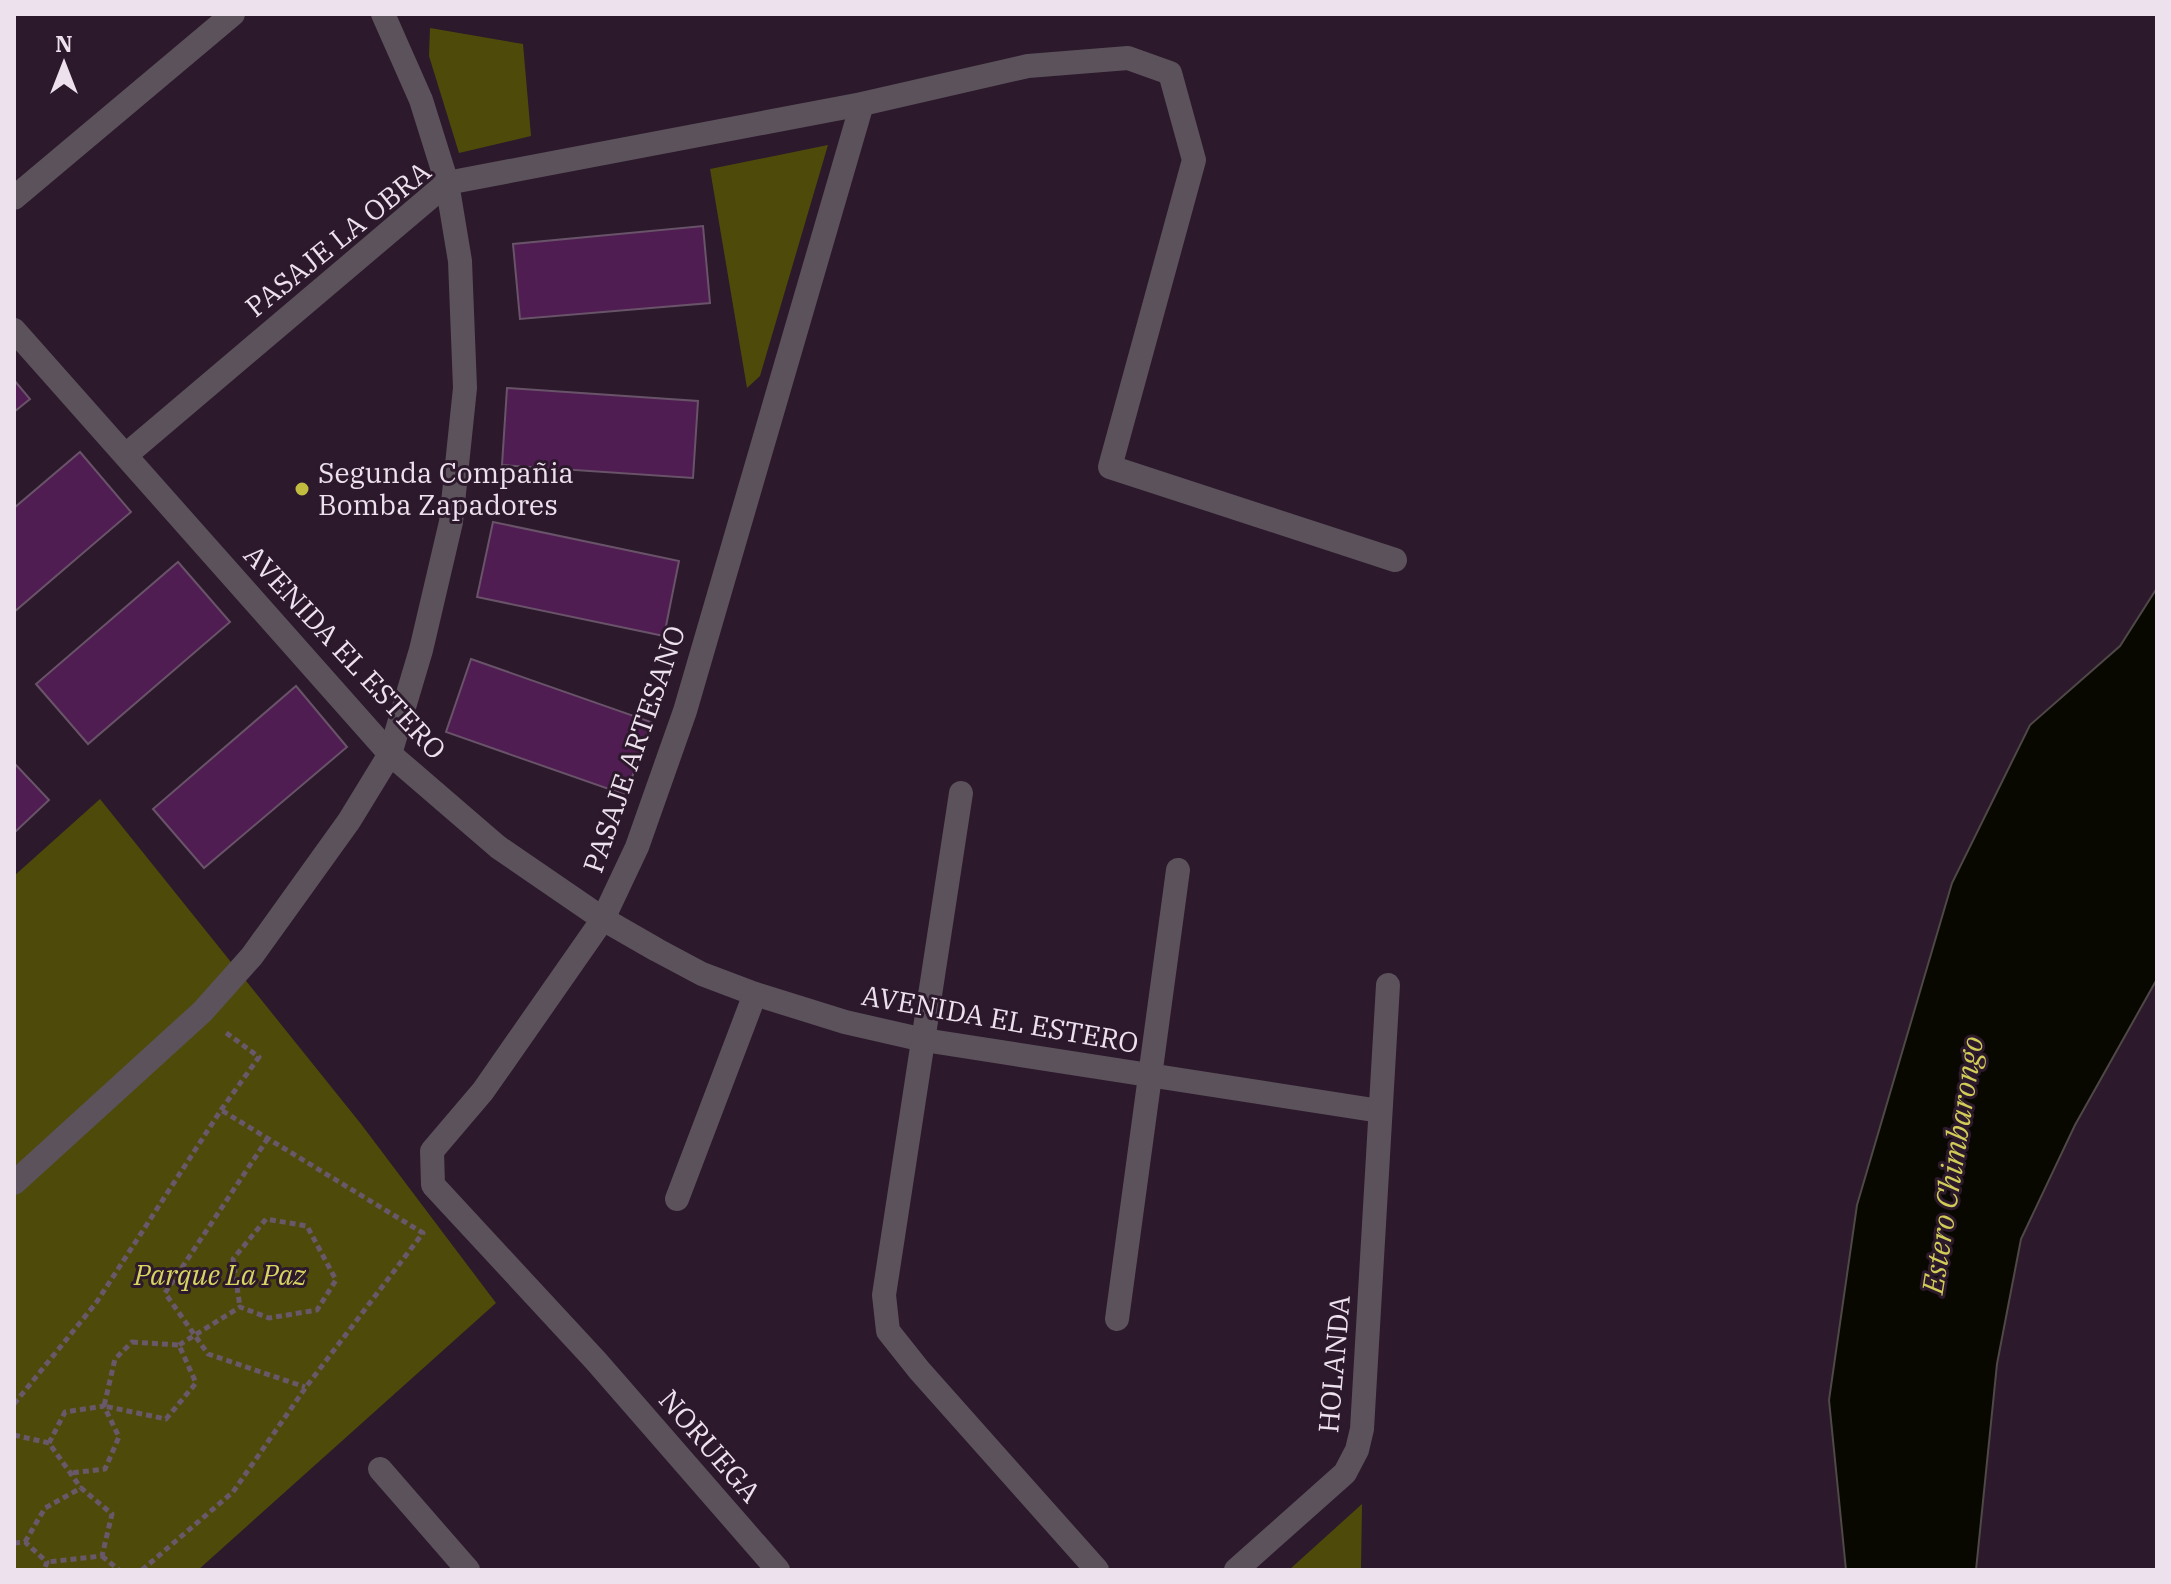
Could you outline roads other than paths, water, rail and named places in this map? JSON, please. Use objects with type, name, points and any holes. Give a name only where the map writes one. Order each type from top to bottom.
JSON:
[{"type":"street","points":[[14,198],[233,14]]},
{"type":"street","points":[[14,1183],[203,1011],[242,967],[349,821],[390,754],[421,650],[456,495],[465,388],[460,261],[447,183],[421,100],[383,14]]},
{"type":"street","name":"PASAJE LA OBRA","points":[[126,455],[447,183],[862,104],[1028,66],[1128,58],[1170,73],[1194,160],[1110,467],[1395,560]]},
{"type":"street","name":"PASAJE ARTESANO","points":[[596,1361],[433,1185],[432,1151],[483,1091],[603,919],[637,847],[685,711],[862,104]]},
{"type":"street","name":"AVENIDA EL ESTERO","points":[[14,330],[390,754],[498,847],[603,919],[702,974],[845,1022],[924,1040],[1380,1111]]},
{"type":"street","points":[[961,793],[884,1295],[884,1314],[888,1331],[919,1370],[1097,1570]]},
{"type":"street","points":[[1117,1319],[1178,870]]},
{"type":"street","name":"HOLANDA","points":[[1236,1570],[1345,1473],[1357,1450],[1362,1429],[1388,985]]},
{"type":"street","points":[[677,1199],[755,994]]},
{"type":"street","name":"NORUEGA","points":[[596,1361],[778,1570]]},
{"type":"street","points":[[380,1469],[468,1570]]},
{"type":"water","name":"Estero Chimbarongo","points":[[2157,588],[2157,979],[2075,1125],[2021,1239],[1997,1364],[1976,1570],[1846,1570],[1829,1400],[1857,1205],[1952,883],[2030,725],[2120,646]]},
{"type":"place","name":"Segunda Compañia Bomba Zapadores","points":[[302,489]]},
{"type":"park label","name":"Parque La Paz","points":[[220,1275]]}]
